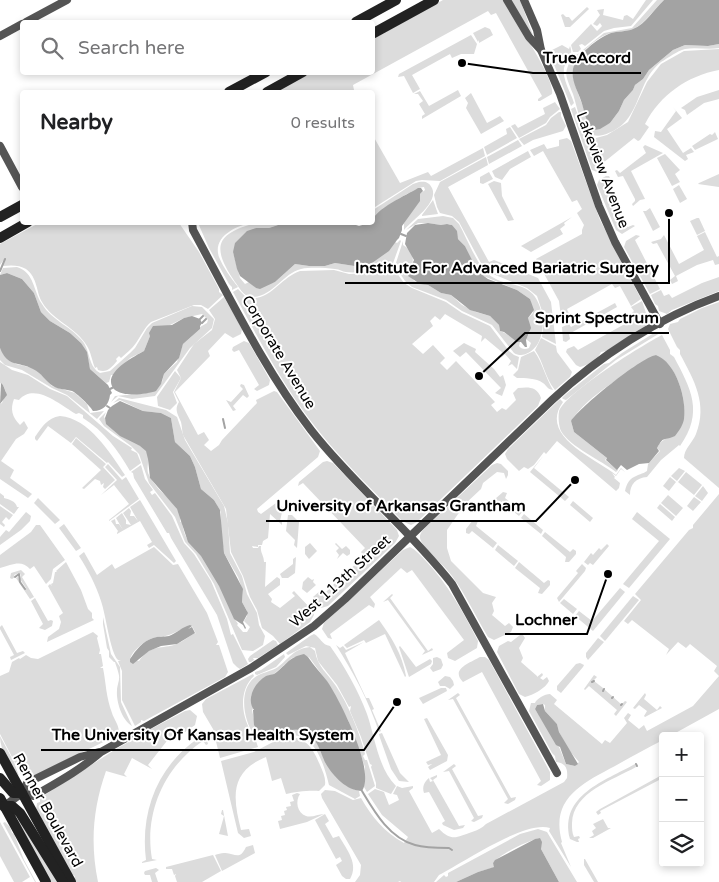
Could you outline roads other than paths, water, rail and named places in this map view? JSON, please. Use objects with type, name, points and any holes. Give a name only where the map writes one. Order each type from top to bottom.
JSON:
[{"type":"main road","points":[[360,20],[396,0]]},
{"type":"main road","points":[[375,32],[434,0]]},
{"type":"main road","points":[[233,90],[260,75]]},
{"type":"main road","points":[[271,90],[298,75]]},
{"type":"main road","points":[[0,217],[20,205]]},
{"type":"main road","points":[[0,238],[23,225]]},
{"type":"main road","name":"Renner Boulevard","points":[[0,753],[70,882]]},
{"type":"main road","points":[[0,778],[13,793],[22,793]]},
{"type":"main road","points":[[1,804],[46,882]]},
{"type":"main road","points":[[1,804],[12,806],[20,813],[63,882]]},
{"type":"street","points":[[30,20],[67,0]]},
{"type":"street","name":"Lakeview Avenue","points":[[507,0],[529,37],[541,50]]},
{"type":"street","name":"Lakeview Avenue","points":[[524,0],[537,30],[541,50],[560,94],[593,191],[607,224],[660,324]]},
{"type":"street","points":[[0,36],[20,25]]},
{"type":"street","points":[[0,146],[20,182]]},
{"type":"street","name":"Corporate Avenue","points":[[192,226],[278,383],[299,414],[329,452],[432,560],[457,592],[557,773]]},
{"type":"street","name":"West 113th Street","points":[[22,793],[34,796],[66,778],[101,752],[251,668],[298,637],[345,598],[558,394],[599,362],[660,324],[691,307],[719,296]]},
{"type":"street","name":"West 113th Street","points":[[1,804],[22,793],[27,783],[80,757],[101,752]]},
{"type":"waterway","points":[[401,234],[406,236]]},
{"type":"waterway","points":[[0,271],[5,259]]},
{"type":"waterway","points":[[200,319],[203,316]]},
{"type":"waterway","points":[[202,323],[206,319]]},
{"type":"waterway","points":[[110,389],[114,387]]},
{"type":"waterway","points":[[223,419],[225,428]]},
{"type":"waterway","points":[[15,577],[19,574],[20,582],[25,589]]},
{"type":"waterway","points":[[362,791],[383,823],[397,836],[419,846],[449,848],[452,850]]},
{"type":"place","name":"TrueAccord","points":[[462,63]]},
{"type":"place","name":"Institute For Advanced Bariatric Surgery","points":[[669,213]]},
{"type":"place","name":"Sprint Spectrum","points":[[479,376]]},
{"type":"place","name":"University of Arkansas Grantham","points":[[575,480]]},
{"type":"place","name":"Lochner","points":[[608,574]]},
{"type":"place","name":"The University Of Kansas Health System","points":[[397,702]]}]
